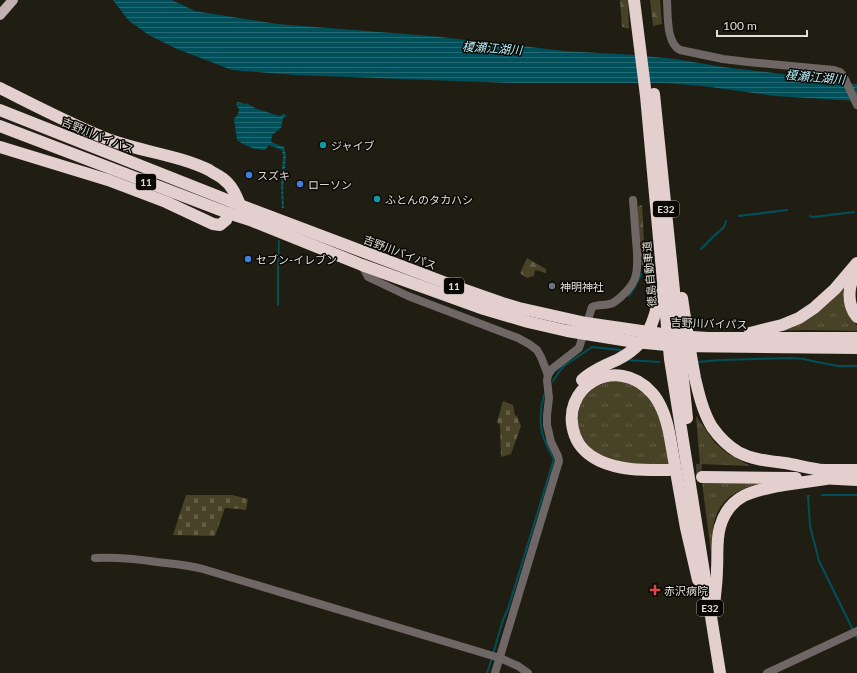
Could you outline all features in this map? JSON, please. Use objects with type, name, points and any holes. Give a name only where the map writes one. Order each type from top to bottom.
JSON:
[{"type":"highway","name":"徳島自動車道","points":[[634,0],[642,31]]},
{"type":"highway","name":"徳島自動車道","points":[[642,0],[642,31],[664,192],[676,323],[700,544],[719,673]]},
{"type":"highway","points":[[0,88],[110,140],[187,161],[205,168],[230,184],[240,205]]},
{"type":"highway","name":"徳島自動車道","points":[[650,96],[662,275],[676,323]]},
{"type":"highway","name":"吉野川バイパス","points":[[0,110],[240,205],[462,289],[585,329],[635,342],[677,346],[857,348]]},
{"type":"highway","name":"吉野川バイパス","points":[[0,126],[250,220],[362,265],[484,309],[528,322],[585,329],[676,336],[727,338],[857,338]]},
{"type":"highway","points":[[0,147],[108,180],[166,202],[213,224],[220,225],[226,220],[228,213]]},
{"type":"highway","points":[[184,183],[199,182],[203,178],[205,168]]},
{"type":"highway","points":[[727,338],[782,325],[799,318],[814,308],[835,289],[857,263]]},
{"type":"highway","points":[[857,272],[852,280],[849,297],[850,306],[853,313],[857,317]]},
{"type":"highway","points":[[662,275],[654,319],[644,338],[634,349],[584,378],[575,386],[566,406],[564,418],[565,429],[568,441],[576,452],[594,467],[622,476],[670,474],[624,468],[599,461],[581,448],[572,428],[573,409],[576,399],[589,384],[606,376],[627,376],[636,380],[653,394],[660,405],[670,432],[686,528],[719,673]]},
{"type":"highway","points":[[676,323],[680,359],[698,389],[712,426],[728,445],[751,458],[785,463],[825,474],[857,480]]},
{"type":"highway","points":[[839,348],[857,354]]},
{"type":"highway","points":[[712,623],[720,527],[728,508],[746,494],[757,490],[825,474],[857,470]]},
{"type":"highway","points":[[702,474],[825,474]]},
{"type":"main road","points":[[0,15],[13,0]]},
{"type":"street","points":[[667,0],[672,42],[674,46],[680,50],[742,61],[834,70],[840,72],[846,80],[857,105]]},
{"type":"street","points":[[548,375],[579,348],[592,307],[613,302],[628,289],[635,277],[637,253],[633,200]]},
{"type":"street","points":[[362,265],[368,277],[408,296],[518,338],[529,344],[537,350],[548,375],[547,380],[550,398],[547,425],[551,442],[559,461],[495,656],[495,673]]},
{"type":"street","points":[[95,558],[121,558],[193,567],[495,656],[518,666],[528,673]]},
{"type":"street","points":[[767,673],[855,632]]},
{"type":"green space","points":[[620,0],[628,0],[629,29],[622,27]]},
{"type":"green space","points":[[650,0],[660,0],[662,24],[653,26]]},
{"type":"green space","points":[[642,205],[645,260],[643,266],[640,253],[638,228],[638,206]]},
{"type":"green space","points":[[527,258],[546,269],[546,273],[535,270],[534,276],[527,278],[520,273]]},
{"type":"green space","points":[[845,286],[853,321],[857,325],[857,331],[778,331]]},
{"type":"green space","points":[[618,380],[639,388],[653,403],[661,423],[670,465],[636,464],[612,459],[595,451],[582,439],[578,427],[578,414],[582,400],[590,391],[597,387]]},
{"type":"green space","points":[[503,401],[513,405],[515,415],[517,416],[521,426],[511,454],[501,457],[500,425],[497,422]]},
{"type":"green space","points":[[696,416],[715,443],[727,453],[750,466],[700,464]]},
{"type":"green space","points":[[702,482],[758,482],[758,484],[736,493],[725,501],[720,507],[714,522],[711,554]]},
{"type":"green space","points":[[186,495],[232,495],[248,499],[246,510],[225,508],[215,536],[173,535]]},
{"type":"water","name":"榎瀬江湖川","points":[[113,0],[172,0],[195,11],[277,24],[431,36],[565,51],[675,59],[723,67],[857,84],[857,101],[775,96],[703,86],[664,83],[509,83],[295,75],[232,70],[177,49],[149,35],[129,21]]},
{"type":"water","points":[[237,102],[243,103],[244,105],[246,103],[257,109],[279,116],[284,114],[287,116],[283,118],[281,128],[272,135],[271,142],[284,147],[286,156],[283,190],[284,208],[282,208],[281,184],[283,157],[282,150],[269,145],[265,150],[257,149],[246,146],[237,140],[234,119],[238,114],[239,109],[236,105]]},
{"type":"waterway","points":[[739,216],[787,210]]},
{"type":"waterway","points":[[810,216],[813,217],[854,212]]},
{"type":"waterway","points":[[701,249],[724,227],[726,221]]},
{"type":"waterway","points":[[278,305],[279,241]]},
{"type":"waterway","points":[[638,281],[641,274]]},
{"type":"waterway","points":[[629,296],[636,285]]},
{"type":"waterway","points":[[553,381],[564,366],[592,347],[621,350]]},
{"type":"waterway","points":[[697,362],[791,358],[838,366],[857,366]]},
{"type":"waterway","points":[[628,360],[659,362]]},
{"type":"waterway","points":[[493,654],[554,459],[544,439],[541,428],[541,411],[544,395]]},
{"type":"waterway","points":[[822,495],[857,495]]},
{"type":"waterway","points":[[809,496],[810,526],[819,561],[853,630]]},
{"type":"waterway","points":[[855,634],[857,638]]},
{"type":"waterway","points":[[487,673],[492,658]]},
{"type":"tunnel","points":[[678,470],[702,470]]},
{"type":"place","name":"ジャイブ","points":[[323,145]]},
{"type":"place","name":"スズキ","points":[[249,175]]},
{"type":"place","name":"ローソン","points":[[300,184]]},
{"type":"place","name":"ふとんのタカハシ","points":[[377,199]]},
{"type":"place","name":"セブン-イレブン","points":[[248,259]]},
{"type":"place","name":"神明神社","points":[[552,286]]},
{"type":"place","name":"赤沢病院","points":[[655,590]]}]
